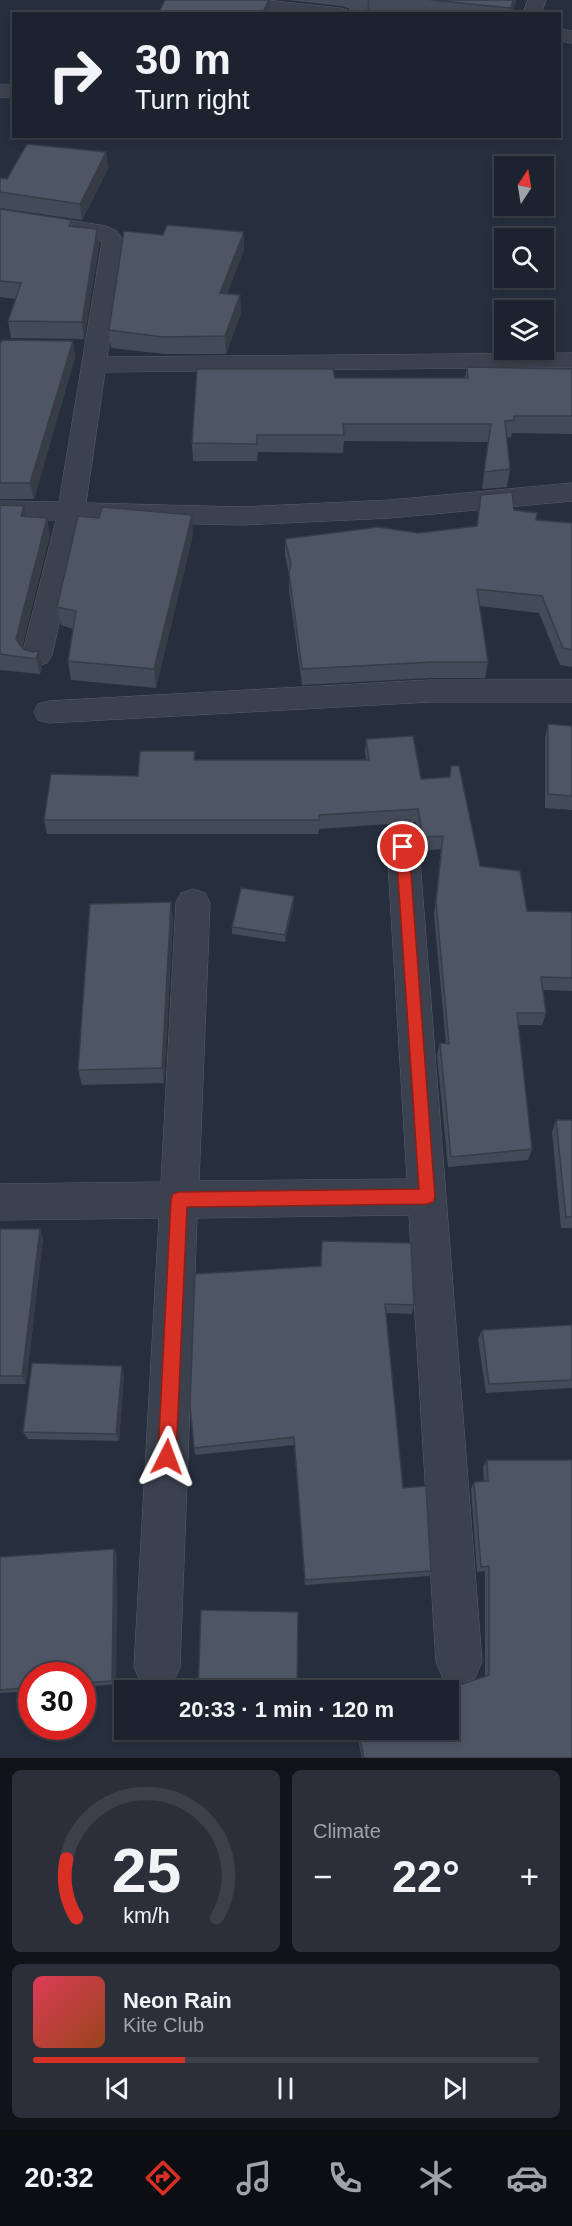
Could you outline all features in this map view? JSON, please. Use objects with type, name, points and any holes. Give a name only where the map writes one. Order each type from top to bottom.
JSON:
[{"type":"street","points":[[218,0],[287,4],[329,12]]},
{"type":"street","points":[[0,216],[98,231],[109,236],[113,242],[86,353],[70,512],[37,655]]},
{"type":"street","points":[[86,353],[572,360]]},
{"type":"street","points":[[0,510],[254,516],[390,509],[572,492]]},
{"type":"street","points":[[49,712],[430,691],[572,691]]},
{"type":"street","points":[[403,847],[459,1662]]},
{"type":"street","points":[[157,1667],[193,903]]},
{"type":"street","points":[[0,1202],[427,1197]]},
{"type":"building","points":[[165,0],[269,0],[263,12],[159,12]]},
{"type":"building","points":[[431,0],[513,0],[511,8]]},
{"type":"building","points":[[27,144],[106,152],[80,204],[0,192],[0,178],[7,179]]},
{"type":"building","points":[[0,209],[72,220],[69,226],[97,229],[82,322],[8,321],[21,283],[0,281]]},
{"type":"building","points":[[167,225],[244,232],[220,293],[240,295],[225,336],[163,337],[109,330],[124,231],[163,235]]},
{"type":"building","points":[[2,340],[73,341],[30,483],[0,483],[0,344]]},
{"type":"building","points":[[467,367],[572,369],[572,416],[514,416],[514,420],[505,421],[510,469],[484,472],[491,424],[343,424],[344,435],[257,435],[257,444],[192,443],[197,369],[333,369],[335,378],[468,378]]},
{"type":"building","points":[[512,492],[514,510],[537,513],[536,520],[572,523],[572,650],[563,648],[542,596],[477,589],[488,662],[432,662],[302,669],[289,573],[291,564],[285,539],[378,527],[418,533],[477,526],[481,495]]},
{"type":"building","points":[[0,505],[24,506],[21,516],[47,518],[16,639],[23,649],[39,651],[36,659],[0,654]]},
{"type":"building","points":[[102,507],[192,515],[154,669],[68,661],[76,611],[57,607],[78,516],[99,518]]},
{"type":"building","points":[[548,724],[572,726],[572,796],[548,794]]},
{"type":"building","points":[[413,736],[421,779],[450,777],[451,766],[459,766],[480,866],[520,871],[527,911],[572,912],[572,978],[541,977],[546,1013],[517,1013],[532,1149],[451,1157],[440,1043],[449,1044],[436,902],[443,836],[423,837],[418,809],[319,815],[319,820],[44,820],[51,774],[138,776],[140,751],[195,751],[194,760],[369,760],[366,739]]},
{"type":"building","points":[[241,888],[294,896],[285,935],[232,927]]},
{"type":"building","points":[[171,902],[162,1068],[78,1070],[90,904]]},
{"type":"building","points":[[556,1120],[572,1120],[572,1217],[566,1217]]},
{"type":"building","points":[[0,1229],[40,1229],[22,1376],[0,1376]]},
{"type":"building","points":[[322,1241],[411,1243],[414,1305],[385,1304],[403,1488],[426,1486],[431,1571],[305,1580],[294,1437],[194,1448],[190,1404],[195,1274],[321,1266]]},
{"type":"building","points":[[572,1325],[572,1380],[489,1384],[482,1330]]},
{"type":"building","points":[[32,1363],[122,1366],[116,1434],[23,1432]]},
{"type":"building","points":[[487,1460],[572,1460],[572,1758],[364,1758],[360,1740],[459,1740],[459,1683],[463,1684],[489,1675],[489,1566],[481,1567],[474,1482],[488,1481]]},
{"type":"building","points":[[114,1549],[112,1681],[96,1682],[96,1662],[18,1662],[18,1688],[0,1690],[0,1557]]},
{"type":"building","points":[[201,1610],[298,1612],[297,1680],[198,1680]]},
{"type":"route","points":[[167,1457],[179,1199],[427,1197],[403,847]]}]
